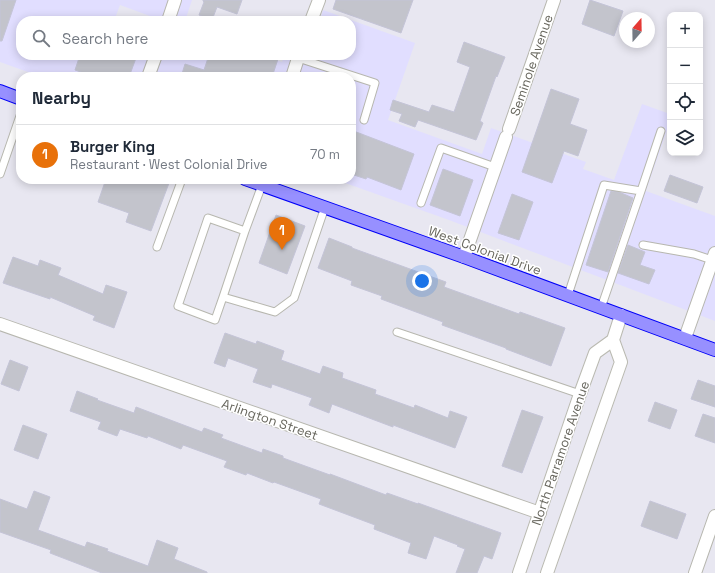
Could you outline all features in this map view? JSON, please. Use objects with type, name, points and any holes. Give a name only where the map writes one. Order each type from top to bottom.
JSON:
[{"type":"highway","points":[[0,91],[16,96]]},
{"type":"highway","name":"West Colonial Drive","points":[[267,184],[325,207],[715,350]]},
{"type":"street","points":[[170,16],[175,0]]},
{"type":"street","points":[[313,16],[318,0]]},
{"type":"street","name":"Seminole Avenue","points":[[464,257],[554,0]]},
{"type":"street","points":[[150,72],[154,60]]},
{"type":"street","points":[[294,72],[298,60]]},
{"type":"street","points":[[685,338],[714,257]]},
{"type":"street","points":[[613,340],[621,315]]},
{"type":"street","name":"Arlington Street","points":[[0,324],[540,513]]},
{"type":"street","name":"North Parramore Avenue","points":[[519,573],[595,354],[613,340],[621,362],[547,573]]},
{"type":"street","points":[[695,573],[715,516]]},
{"type":"lane","points":[[310,60],[344,72]]},
{"type":"lane","points":[[356,76],[375,83],[364,120]]},
{"type":"lane","points":[[0,174],[16,128]]},
{"type":"lane","points":[[601,308],[661,131]]},
{"type":"lane","points":[[421,203],[441,148],[495,167]]},
{"type":"lane","points":[[157,247],[180,184]]},
{"type":"lane","points":[[245,231],[208,218],[178,306],[214,320],[223,297],[261,184]]},
{"type":"lane","points":[[568,295],[604,185],[641,191]]},
{"type":"lane","points":[[223,297],[274,312],[294,298],[325,207]]},
{"type":"lane","points":[[643,245],[714,257]]},
{"type":"lane","points":[[397,332],[580,394]]},
{"type":"shaded area","points":[[0,0],[192,0],[187,16],[150,16],[120,5],[116,16],[16,16],[16,60],[100,60],[96,72],[28,72],[0,62]]},
{"type":"shaded area","points":[[323,10],[340,16],[321,16]]},
{"type":"shaded area","points":[[356,22],[415,43],[388,120],[482,154],[491,128],[586,162],[583,169],[614,180],[642,104],[667,113],[667,131],[646,191],[715,216],[715,321],[449,220],[348,184],[356,184],[356,72],[130,72],[134,60],[276,60],[282,62],[283,60],[356,60]]},
{"type":"building","points":[[0,0],[16,0],[2,41],[0,41]]},
{"type":"building","points":[[242,0],[237,14],[217,7],[214,16],[199,15],[204,2],[203,1]]},
{"type":"building","points":[[336,0],[413,0],[401,33],[333,9]]},
{"type":"building","points":[[590,0],[623,11],[619,12],[619,22],[614,36],[582,24]]},
{"type":"building","points":[[464,42],[505,57],[497,77],[496,76],[480,121],[483,123],[476,140],[418,120],[415,127],[399,121],[402,114],[390,110],[393,100],[429,112],[432,105],[454,112],[470,67],[457,62]]},
{"type":"building","points":[[78,60],[135,60],[131,72],[81,72],[75,70]]},
{"type":"building","points":[[207,60],[278,60],[274,72],[183,72],[185,64],[204,70]]},
{"type":"building","points":[[551,89],[579,99],[570,124],[587,130],[578,156],[564,151],[552,183],[522,172]]},
{"type":"building","points":[[356,132],[414,154],[401,190],[367,177],[366,179],[356,176]]},
{"type":"building","points":[[443,169],[473,180],[460,216],[430,205]]},
{"type":"building","points":[[670,175],[703,187],[697,203],[664,191]]},
{"type":"building","points":[[104,184],[169,184],[151,231],[126,222],[129,213],[98,202]]},
{"type":"building","points":[[611,191],[619,192],[633,198],[608,272],[586,265]]},
{"type":"building","points":[[512,194],[533,202],[519,240],[498,233]]},
{"type":"building","points":[[276,215],[305,226],[287,274],[259,263]]},
{"type":"building","points":[[329,238],[352,248],[446,282],[444,287],[519,314],[520,312],[565,328],[551,366],[442,325],[443,322],[381,299],[382,296],[351,285],[352,281],[318,268]]},
{"type":"building","points":[[628,245],[645,252],[640,265],[655,270],[649,284],[618,273]]},
{"type":"building","points":[[13,257],[38,266],[40,260],[61,268],[58,275],[103,294],[106,285],[127,292],[114,328],[93,320],[95,316],[50,297],[50,299],[3,283]]},
{"type":"building","points":[[225,333],[256,344],[257,341],[284,351],[281,360],[320,374],[323,366],[343,373],[342,378],[376,390],[375,394],[414,408],[415,405],[448,418],[450,411],[467,417],[455,448],[332,404],[329,413],[309,405],[312,398],[272,384],[271,388],[253,382],[258,369],[228,358],[225,367],[214,363]]},
{"type":"building","points":[[10,360],[28,367],[19,391],[1,384]]},
{"type":"building","points":[[698,380],[715,386],[715,407],[691,399]]},
{"type":"building","points":[[77,391],[134,413],[136,407],[202,432],[204,428],[223,435],[221,438],[262,453],[263,449],[283,456],[283,458],[386,495],[387,493],[418,503],[501,533],[492,559],[484,556],[477,573],[456,573],[465,549],[457,546],[458,545],[434,536],[426,559],[408,553],[411,543],[374,529],[375,525],[319,504],[321,499],[247,473],[246,475],[224,467],[227,461],[183,445],[181,449],[148,436],[147,438],[120,429],[117,436],[98,429],[101,422],[70,411]]},
{"type":"building","points":[[655,402],[677,410],[670,429],[648,421]]},
{"type":"building","points":[[522,410],[543,417],[522,473],[502,466]]},
{"type":"building","points":[[703,414],[715,418],[715,443],[695,436]]},
{"type":"building","points":[[23,425],[47,434],[38,459],[14,450]]},
{"type":"building","points":[[34,491],[50,497],[38,530],[85,547],[87,542],[148,566],[157,540],[178,548],[174,559],[207,573],[102,573],[50,553],[51,550],[0,532],[0,499],[27,509]]},
{"type":"building","points":[[650,501],[686,514],[677,539],[641,526]]},
{"type":"place","name":"Burger King","points":[[282,250]]}]
